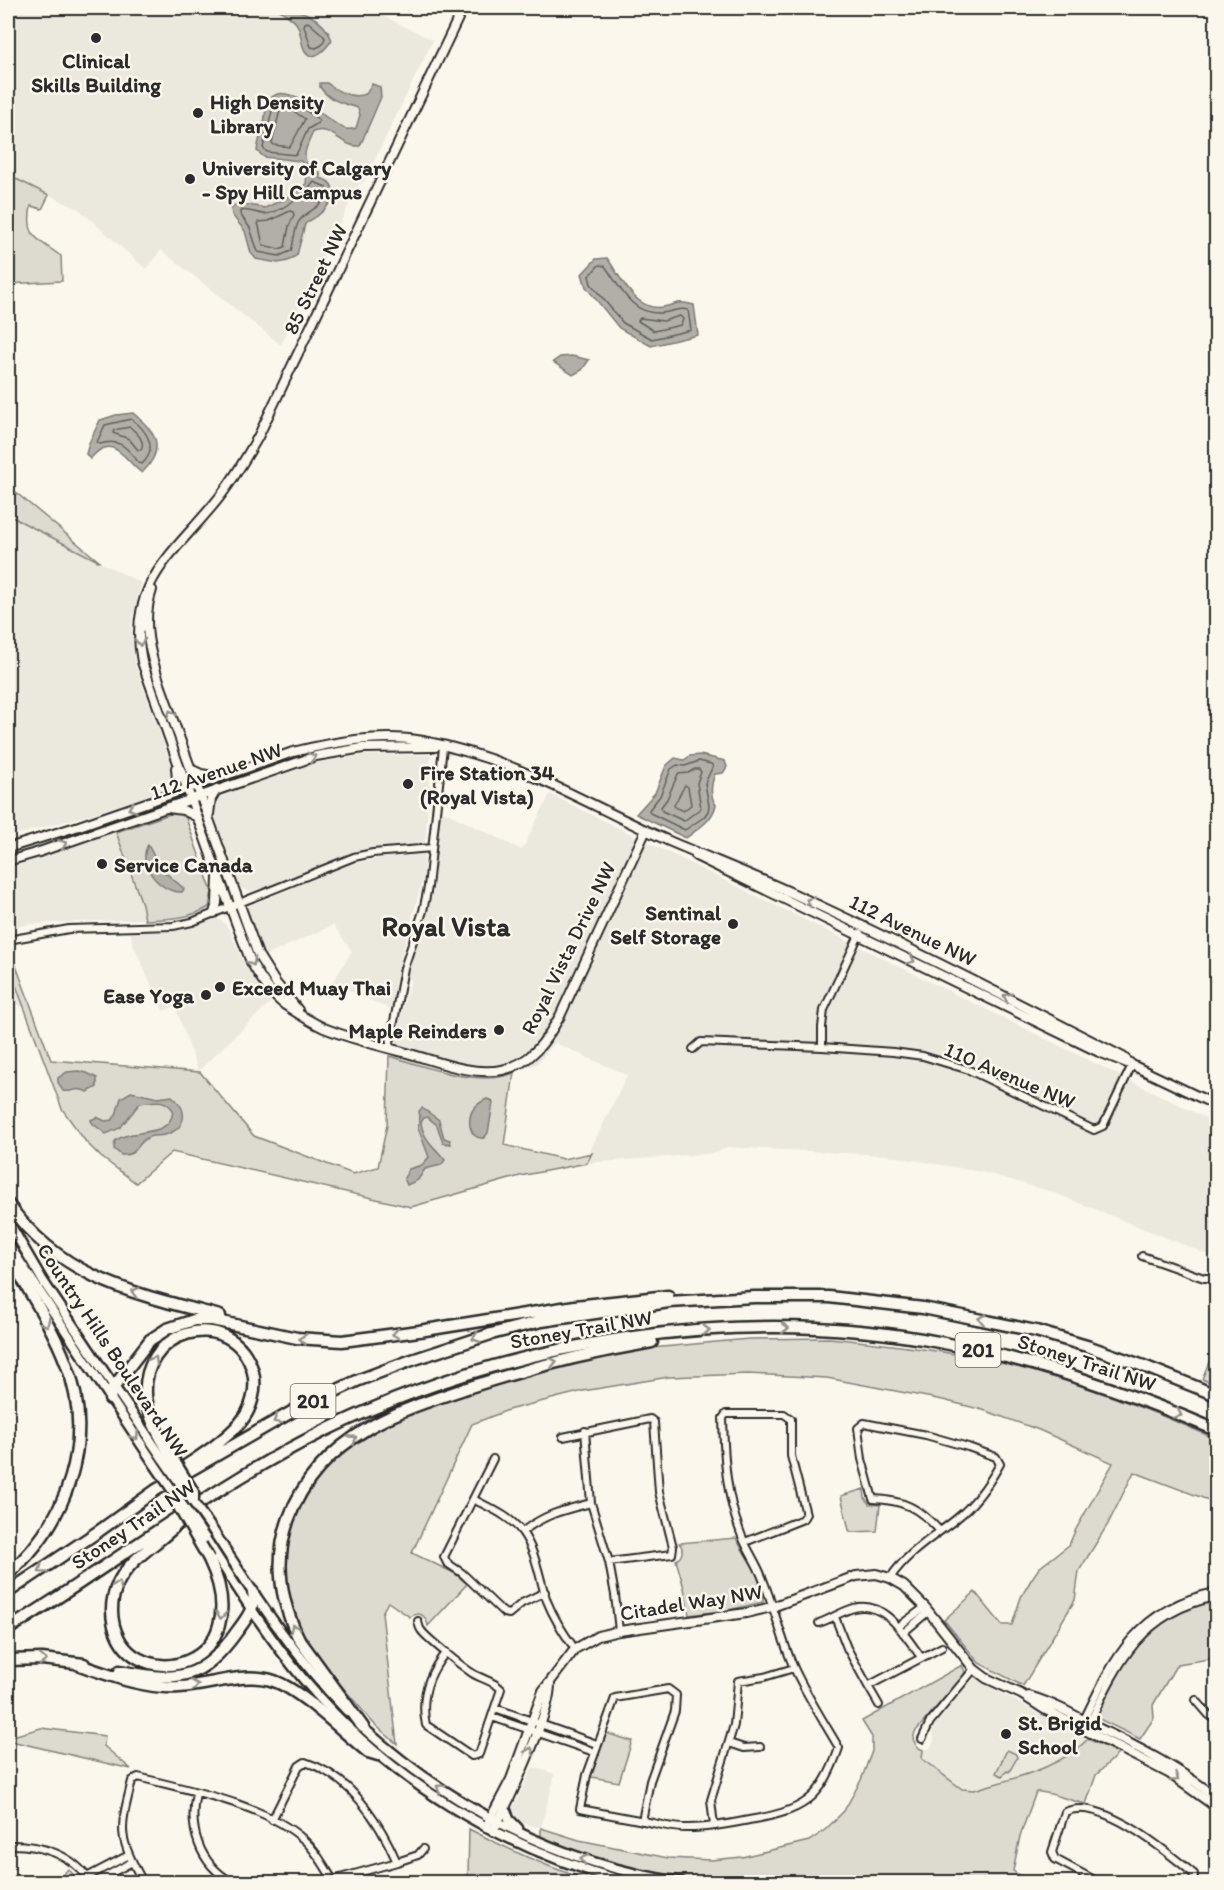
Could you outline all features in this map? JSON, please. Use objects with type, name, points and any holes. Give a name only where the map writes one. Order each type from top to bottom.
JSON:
[{"type":"highway","points":[[8,1204],[42,1243],[83,1272],[112,1285],[238,1321],[251,1328]]},
{"type":"highway","points":[[8,1254],[66,1364],[77,1412],[74,1462],[56,1515],[29,1552],[8,1574]]},
{"type":"highway","points":[[110,1399],[114,1386],[150,1340],[182,1323],[204,1320],[297,1338],[342,1341],[575,1306],[672,1295],[754,1292],[811,1293],[830,1297]]},
{"type":"highway","name":"Stoney Trail NW","points":[[8,1592],[156,1490],[295,1410],[359,1380],[442,1349],[542,1322],[669,1302],[754,1297],[830,1297],[923,1308],[1036,1331],[1141,1365],[1216,1395]]},
{"type":"highway","name":"Stoney Trail NW","points":[[8,1629],[193,1503],[322,1431],[392,1400],[484,1369],[568,1348],[608,1341],[727,1329],[794,1328],[942,1342],[996,1354],[1115,1388],[1216,1430]]},
{"type":"highway","points":[[156,1490],[161,1482],[225,1437],[241,1422],[248,1410],[255,1387],[251,1365],[241,1348],[226,1337],[210,1332],[200,1332],[183,1335],[165,1345],[151,1365],[146,1382],[148,1408],[166,1456],[193,1492],[193,1503],[177,1525],[130,1566],[116,1588],[111,1610],[118,1636],[133,1654],[150,1662],[177,1664],[192,1659],[213,1642],[219,1626],[222,1608],[218,1583],[209,1559],[179,1506],[178,1498]]},
{"type":"highway","points":[[363,1727],[299,1639],[292,1625],[282,1592],[280,1558],[283,1536],[296,1500],[310,1479],[357,1435],[389,1417],[421,1404],[545,1364],[598,1351],[674,1338],[685,1332]]},
{"type":"highway","points":[[8,1660],[42,1659],[161,1678],[190,1674],[208,1665],[223,1650],[252,1609],[253,1592]]},
{"type":"highway","points":[[77,1664],[120,1678],[169,1688],[246,1678],[272,1680],[302,1697],[368,1752],[378,1755]]},
{"type":"main road","name":"Country Hills Boulevard NW","points":[[8,1221],[43,1281],[114,1386],[166,1456]]},
{"type":"main road","name":"Country Hills Boulevard NW","points":[[8,1244],[252,1609],[309,1686],[334,1714],[378,1755],[429,1793],[489,1829],[559,1861],[627,1882]]},
{"type":"main road","points":[[193,1503],[306,1666],[363,1727],[414,1771],[494,1820],[530,1838],[605,1866],[681,1882]]},
{"type":"main road","points":[[505,1808],[509,1819],[530,1838]]},
{"type":"street","name":"85 Street NW","points":[[187,789],[142,662],[139,637],[142,607],[148,586],[158,569],[220,497],[240,469],[258,437],[463,8]]},
{"type":"street","name":"85 Street NW","points":[[174,551],[158,574],[150,594],[147,612],[148,639],[154,665],[197,785]]},
{"type":"street","name":"112 Avenue NW","points":[[8,848],[79,826],[293,752],[338,742],[368,739],[423,741],[467,751],[507,764],[670,841],[727,864],[863,926],[1123,1057],[1132,1065]]},
{"type":"street","points":[[389,1048],[404,969],[424,906],[431,872],[443,747]]},
{"type":"street","name":"112 Avenue NW","points":[[8,861],[288,764],[329,753],[363,748],[443,747]]},
{"type":"street","points":[[169,795],[177,780],[178,764]]},
{"type":"street","points":[[190,769],[205,775],[220,777]]},
{"type":"street","name":"Royal Vista Drive NW","points":[[197,785],[239,904],[264,964],[301,1014]]},
{"type":"street","name":"Royal Vista Drive NW","points":[[187,789],[244,946],[258,974],[282,1003],[322,1027],[389,1048],[483,1071],[510,1067],[535,1053],[546,1040],[560,1016],[646,830]]},
{"type":"street","points":[[209,819],[211,798],[217,789]]},
{"type":"street","points":[[164,808],[180,809],[197,817]]},
{"type":"street","name":"112 Avenue NW","points":[[670,841],[697,857],[1099,1052],[1216,1105]]},
{"type":"street","points":[[8,940],[77,928],[173,926],[192,922],[354,857],[432,848]]},
{"type":"street","points":[[214,913],[217,903],[218,875]]},
{"type":"street","points":[[822,1047],[824,1010],[863,926]]},
{"type":"street","name":"110 Avenue NW","points":[[693,1049],[700,1042],[905,1053],[969,1070],[1094,1130],[1103,1126],[1132,1065]]},
{"type":"street","points":[[1142,1256],[1204,1278],[1212,1278],[1216,1272]]},
{"type":"street","points":[[642,1821],[650,1781],[675,1711],[676,1695],[668,1689],[615,1698],[594,1752],[580,1809],[642,1821],[688,1828],[714,1826],[774,1816],[794,1810],[808,1801],[822,1787],[831,1772],[839,1749],[794,1668],[762,1576],[740,1533],[728,1488],[724,1457],[723,1418],[726,1414],[784,1414],[791,1419],[794,1472],[806,1514],[803,1519],[745,1542]]},
{"type":"street","points":[[563,1437],[650,1419],[654,1422],[658,1491],[674,1547],[672,1554],[609,1562]]},
{"type":"street","points":[[940,1531],[927,1517],[910,1505],[892,1499],[873,1498],[862,1459],[858,1428],[864,1423],[926,1435],[996,1457],[1000,1464],[989,1484],[970,1507],[940,1531],[913,1551],[890,1578],[904,1586],[974,1669],[986,1678],[1021,1694],[1044,1709],[1085,1725],[1178,1768],[1212,1798],[1216,1807]]},
{"type":"street","points":[[585,1431],[591,1503],[609,1562],[619,1631]]},
{"type":"street","points":[[493,1459],[444,1557],[447,1563],[462,1573],[504,1613],[509,1614],[522,1603],[545,1592]]},
{"type":"street","points":[[473,1499],[500,1512],[522,1533],[535,1557],[556,1620],[575,1649]]},
{"type":"street","points":[[522,1533],[549,1515],[591,1503]]},
{"type":"street","name":"Citadel Way NW","points":[[489,1829],[511,1779],[543,1691],[575,1649],[598,1636],[619,1631],[746,1613],[772,1607],[856,1576],[876,1574],[890,1578]]},
{"type":"street","points":[[1085,1725],[1109,1669],[1134,1635],[1150,1620],[1169,1609],[1192,1598],[1216,1592]]},
{"type":"street","points":[[1085,1725],[1113,1673],[1128,1649],[1137,1640],[1152,1626],[1176,1611],[1216,1597]]},
{"type":"street","points":[[819,1623],[854,1608],[866,1607],[884,1612],[921,1658]]},
{"type":"street","points":[[900,1630],[926,1610]]},
{"type":"street","points":[[835,1617],[847,1648],[879,1705]]},
{"type":"street","points":[[418,1621],[420,1630],[446,1652],[472,1674],[501,1689],[479,1754],[472,1756],[426,1725],[424,1696],[428,1681],[436,1664],[446,1652]]},
{"type":"street","points":[[868,1686],[942,1647]]},
{"type":"street","points":[[714,1826],[711,1800],[729,1743],[737,1708],[738,1681],[794,1668]]},
{"type":"street","points":[[922,1739],[930,1722],[974,1669]]},
{"type":"street","name":"Citadel Way NW","points":[[494,1820],[505,1808],[518,1783],[550,1695],[550,1681]]},
{"type":"street","points":[[1196,1700],[1209,1715],[1216,1718]]},
{"type":"street","points":[[495,1708],[530,1725],[537,1732],[594,1752]]},
{"type":"street","points":[[492,1717],[530,1725],[540,1724],[597,1744]]},
{"type":"street","points":[[729,1743],[744,1749],[760,1747]]},
{"type":"street","points":[[272,1820],[299,1766],[305,1762],[309,1763],[336,1779],[363,1804],[381,1828],[397,1862]]},
{"type":"street","points":[[143,1882],[129,1855],[122,1831],[122,1819],[132,1781],[138,1777],[230,1801],[272,1820],[304,1839],[324,1864],[332,1881],[418,1855],[423,1849]]},
{"type":"street","points":[[196,1793],[192,1809],[197,1840],[213,1870],[232,1882]]},
{"type":"street","points":[[1098,1882],[1055,1859],[1052,1852],[1065,1812],[1072,1809],[1102,1813],[1124,1823],[1159,1846],[1194,1874],[1193,1882]]},
{"type":"street","points":[[8,1845],[49,1850],[65,1858],[88,1880],[129,1855]]},
{"type":"street","points":[[95,1882],[132,1862]]},
{"type":"shaded area","name":"University of Calgary - Spy Hill Campus","points":[[8,8],[366,8],[433,40],[364,182],[359,184],[281,345],[161,250],[146,269],[80,210],[8,175]]},
{"type":"shaded area","points":[[8,175],[49,195],[42,209],[31,206],[30,225],[35,237],[61,256],[62,281],[8,284]]},
{"type":"shaded area","points":[[8,486],[100,562],[8,515]]},
{"type":"shaded area","points":[[8,515],[141,583],[131,625],[135,664],[174,773],[169,788],[92,814],[8,837]]},
{"type":"shaded area","points":[[363,755],[431,755],[423,879],[398,967],[390,1009],[332,983],[352,951],[333,925],[265,956],[263,959],[246,907],[350,864],[382,858],[381,848],[249,892],[241,888],[213,812],[215,796],[320,762]]},
{"type":"shaded area","points":[[550,794],[1216,1123],[1216,1251],[1214,1257],[1052,1192],[987,1173],[885,1155],[727,1147],[716,1153],[587,1163],[592,1153],[590,1151],[627,1075],[555,1043],[537,1064],[497,1078],[465,1076],[389,1056],[411,980],[406,978],[411,958],[426,919],[433,891],[439,809],[522,850]]},
{"type":"shaded area","points":[[176,812],[183,814],[186,818],[212,892],[209,907],[186,916],[145,920],[142,904],[116,832]]},
{"type":"shaded area","points":[[116,832],[142,904],[144,919],[31,924],[8,928],[8,869]]},
{"type":"shaded area","points":[[214,917],[229,929],[246,968],[274,999],[198,1071],[175,1006],[163,1011],[132,942],[131,932],[181,930]]},
{"type":"shaded area","points":[[12,955],[51,1060],[200,1072],[254,1136],[353,1174],[378,1167],[387,1125],[389,1056],[468,1077],[500,1077],[514,1073],[504,1145],[563,1159],[592,1153],[587,1163],[520,1176],[411,1207],[172,1152],[136,1183],[101,1157],[86,1142],[62,1109],[8,964],[8,957]]},
{"type":"shaded area","points":[[8,964],[24,1008],[8,1000]]},
{"type":"shaded area","points":[[829,1338],[941,1352],[1009,1365],[1100,1392],[1187,1426],[1216,1439],[1216,1503],[1134,1472],[1108,1524],[1079,1571],[1075,1600],[1023,1686],[979,1663],[944,1620],[975,1592],[1002,1625],[1012,1625],[1021,1597],[1031,1580],[1039,1568],[1069,1545],[1113,1463],[1039,1430],[983,1410],[943,1400],[827,1378],[748,1374],[669,1377],[583,1391],[508,1410],[472,1424],[412,1553],[454,1573],[467,1584],[428,1626],[422,1615],[417,1614],[410,1617],[388,1602],[382,1613],[397,1744],[374,1724],[323,1664],[289,1611],[282,1561],[301,1495],[347,1445],[400,1414],[503,1378],[619,1351],[749,1339]]},
{"type":"shaded area","points":[[1216,1345],[1216,1385],[1202,1379]]},
{"type":"shaded area","points":[[864,1489],[865,1498],[869,1504],[880,1505],[877,1531],[851,1532],[841,1496]]},
{"type":"shaded area","points":[[736,1538],[758,1577],[763,1602],[729,1610],[689,1615],[676,1560],[682,1552],[679,1543]]},
{"type":"shaded area","points":[[1216,1600],[1216,1668],[1210,1659],[1177,1664],[1153,1705],[1154,1718],[1140,1739],[1095,1717],[1109,1687],[1128,1656],[1145,1636],[1166,1619],[1191,1607]]},
{"type":"shaded area","points":[[962,1665],[965,1672],[963,1676],[915,1732],[913,1739],[917,1747],[923,1750],[922,1759],[962,1789],[974,1790],[1035,1771],[1064,1758],[1088,1739],[1119,1753],[1096,1775],[1086,1804],[1036,1792],[1020,1836],[1013,1871],[1029,1882],[712,1882],[639,1870],[596,1859],[541,1837],[541,1828],[579,1840],[668,1858],[711,1860],[742,1857],[809,1841],[824,1831],[844,1811],[861,1780],[872,1751],[872,1737],[862,1721]]},
{"type":"shaded area","name":"St. Brigid School","points":[[974,1678],[1088,1739],[1082,1746],[1050,1765],[1020,1777],[974,1790],[962,1789],[922,1758],[923,1750],[930,1748],[934,1741],[935,1725]]},
{"type":"shaded area","points":[[41,1728],[105,1736],[104,1746],[131,1769],[11,1741],[9,1737]]},
{"type":"shaded area","points":[[606,1733],[632,1741],[619,1782],[591,1777]]},
{"type":"shaded area","points":[[1007,1750],[1016,1754],[1017,1758],[1009,1772],[1007,1771],[1002,1776],[996,1773]]},
{"type":"shaded area","points":[[533,1767],[555,1774],[541,1828],[522,1823],[511,1812]]},
{"type":"shaded area","points":[[469,1829],[530,1858],[595,1882],[443,1882],[468,1877]]},
{"type":"shaded area","points":[[68,1869],[81,1882],[57,1882]]},
{"type":"water","points":[[277,8],[294,9],[309,15],[323,25],[332,40],[320,53],[309,55],[303,48],[296,23]]},
{"type":"water","points":[[320,83],[327,83],[340,92],[356,96],[366,94],[372,84],[380,87],[381,97],[360,146],[348,144],[325,131],[313,132],[305,159],[310,170],[320,172],[320,178],[326,180],[333,188],[330,203],[305,224],[297,255],[288,261],[278,263],[256,259],[251,253],[245,231],[232,215],[231,209],[237,203],[265,208],[288,197],[306,184],[307,173],[301,161],[264,157],[257,151],[267,105],[273,96],[282,93],[293,96],[338,125],[347,129],[356,128],[360,115],[358,108],[332,98],[320,87]]},
{"type":"water","points":[[607,258],[630,292],[644,304],[653,307],[680,303],[694,305],[698,335],[651,346],[619,328],[586,287],[582,274],[596,259]]},
{"type":"water","points":[[572,356],[589,360],[582,370],[573,375],[553,362],[560,357]]},
{"type":"water","points":[[133,413],[148,427],[156,441],[154,456],[142,473],[124,455],[112,448],[98,451],[90,459],[86,454],[100,420]]},
{"type":"water","points":[[700,755],[725,761],[727,767],[723,773],[715,774],[711,790],[716,805],[704,824],[686,838],[636,814],[655,793],[666,766],[675,758],[684,760],[690,756]]},
{"type":"water","points":[[148,845],[161,869],[184,889],[182,892],[166,888],[153,876],[145,861]]},
{"type":"water","points":[[78,1071],[97,1078],[97,1087],[88,1092],[63,1091],[58,1078],[67,1072]]},
{"type":"water","points":[[131,1092],[158,1098],[172,1096],[181,1107],[183,1118],[178,1128],[172,1132],[163,1136],[149,1137],[131,1153],[121,1155],[114,1149],[115,1141],[131,1134],[150,1132],[165,1126],[171,1119],[173,1110],[162,1102],[140,1103],[120,1128],[106,1134],[92,1123],[91,1120],[97,1117],[105,1121],[112,1120],[116,1115],[121,1098]]},
{"type":"water","points":[[487,1099],[493,1103],[488,1133],[484,1138],[479,1138],[470,1128],[470,1117],[474,1108]]},
{"type":"water","points":[[422,1108],[439,1120],[444,1138],[450,1140],[451,1144],[443,1143],[437,1125],[427,1117],[424,1118],[421,1122],[424,1134],[445,1160],[441,1165],[425,1169],[418,1180],[407,1185],[404,1178],[409,1169],[422,1165],[429,1157],[418,1128],[419,1111]]},
{"type":"place","name":"Clinical Skills Building","points":[[96,38]]},
{"type":"place","name":"High Density Library","points":[[198,113]]},
{"type":"place","name":"University of Calgary - Spy Hill Campus","points":[[190,179]]},
{"type":"place","name":"Fire Station 34 (Royal Vista)","points":[[408,784]]},
{"type":"place","name":"Service Canada","points":[[102,864]]},
{"type":"place","name":"Sentinal Self Storage","points":[[733,924]]},
{"type":"place","name":"Exceed Muay Thai","points":[[220,987]]},
{"type":"place","name":"Ease Yoga","points":[[206,995]]},
{"type":"place","name":"Maple Reinders","points":[[499,1030]]},
{"type":"place","name":"St. Brigid School","points":[[1006,1734]]},
{"type":"district","name":"Royal Vista","points":[[446,926]]}]
